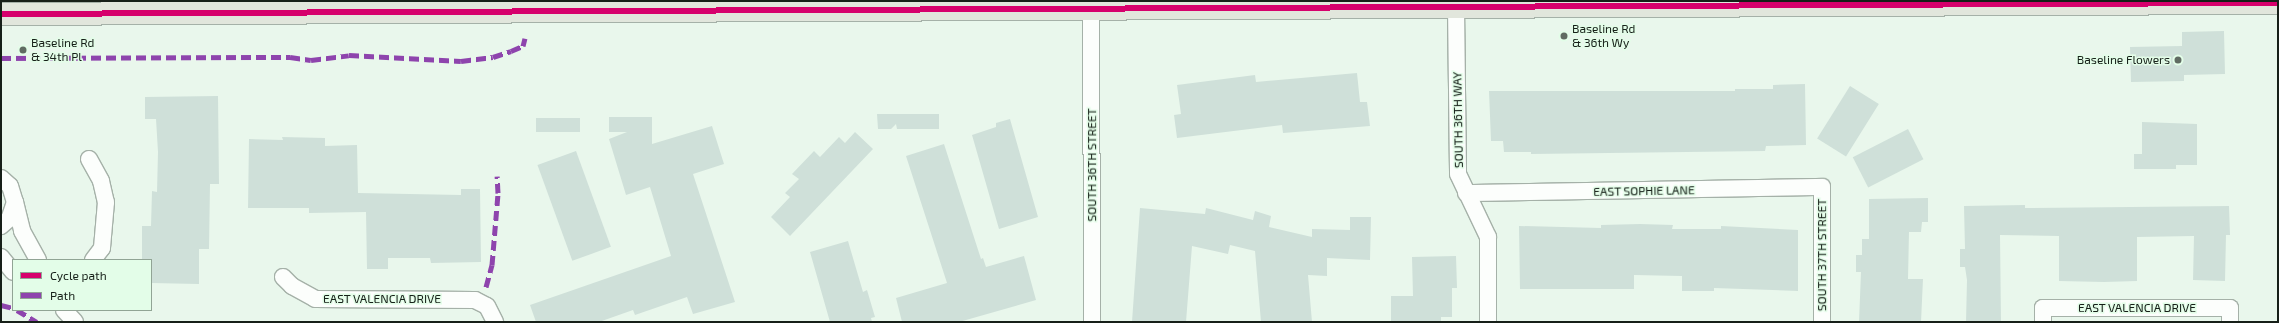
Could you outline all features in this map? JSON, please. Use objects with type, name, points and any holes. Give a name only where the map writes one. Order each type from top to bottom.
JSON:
[{"type":"main road","points":[[1,14],[747,6],[1929,2],[2278,3]]},
{"type":"street","name":"SOUTH 36TH WAY","points":[[1455,4],[1458,174],[1488,237],[1488,322]]},
{"type":"street","name":"SOUTH 36TH STREET","points":[[1091,5],[1092,322]]},
{"type":"street","points":[[89,159],[101,181],[106,202],[102,248],[94,259]]},
{"type":"street","points":[[1,178],[10,186],[26,242],[37,259]]},
{"type":"street","name":"EAST SOPHIE LANE","points":[[1466,193],[1822,188]]},
{"type":"street","name":"SOUTH 37TH STREET","points":[[1822,188],[1822,322]]},
{"type":"street","points":[[1,226],[9,219],[15,202]]},
{"type":"street","points":[[1,256],[12,271]]},
{"type":"street","name":"EAST VALENCIA DRIVE","points":[[283,277],[292,286],[315,298],[475,300],[487,306],[495,322]]},
{"type":"street","points":[[65,311],[75,322]]},
{"type":"street","name":"EAST VALENCIA DRIVE","points":[[2043,315],[2230,315]]},
{"type":"building","name":"Baseline Flowers","points":[[2224,31],[2225,74],[2184,75],[2184,81],[2131,82],[2130,47],[2182,46],[2182,32]]},
{"type":"building","points":[[1357,73],[1360,102],[1367,102],[1370,126],[1283,133],[1282,125],[1177,138],[1174,115],[1181,114],[1177,85],[1255,75],[1256,82]]},
{"type":"building","points":[[1805,84],[1806,145],[1766,146],[1765,151],[1531,154],[1531,152],[1504,152],[1503,141],[1491,141],[1489,91],[1735,91],[1735,89],[1773,89],[1773,85]]},
{"type":"building","points":[[1850,86],[1879,104],[1846,157],[1817,139]]},
{"type":"building","points":[[218,96],[219,184],[210,184],[209,249],[199,249],[199,284],[152,283],[152,259],[142,259],[142,226],[151,226],[152,191],[157,192],[158,152],[156,119],[145,119],[145,97]]},
{"type":"building","points":[[877,114],[939,114],[939,129],[897,129],[896,124],[891,129],[878,129]]},
{"type":"building","points":[[609,117],[652,117],[652,144],[712,126],[724,164],[693,174],[735,302],[693,314],[687,297],[635,315],[633,310],[599,322],[536,322],[530,305],[671,256],[650,187],[626,195],[609,139],[627,132],[609,132]]},
{"type":"building","points":[[536,118],[580,118],[580,132],[536,132]]},
{"type":"building","points":[[1010,119],[1038,217],[999,229],[972,135],[996,127],[996,123]]},
{"type":"building","points":[[2142,122],[2197,124],[2197,165],[2176,165],[2176,169],[2134,169],[2134,154],[2142,154]]},
{"type":"building","points":[[1908,129],[1923,159],[1868,187],[1853,157]]},
{"type":"building","points":[[855,132],[873,149],[790,236],[771,217],[790,197],[785,193],[799,179],[792,174],[814,151],[820,157],[839,137],[845,143]]},
{"type":"building","points":[[282,137],[325,138],[325,146],[357,145],[358,193],[461,195],[461,189],[480,189],[481,262],[431,263],[430,258],[388,258],[388,269],[367,269],[366,212],[309,213],[309,208],[248,208],[249,139],[283,140]]},
{"type":"building","points":[[944,144],[981,259],[983,258],[986,267],[1024,256],[1036,300],[959,322],[902,322],[896,298],[947,283],[906,156]]},
{"type":"building","points":[[576,151],[611,247],[572,261],[537,165]]},
{"type":"building","points":[[1928,198],[1928,222],[1922,222],[1921,232],[1909,232],[1908,279],[1923,279],[1921,322],[1859,322],[1861,272],[1856,272],[1856,255],[1862,255],[1862,239],[1869,239],[1869,199]]},
{"type":"building","points":[[2025,205],[2025,208],[2229,206],[2230,235],[2226,235],[2225,281],[2193,280],[2194,236],[2137,237],[2137,281],[2104,282],[2059,281],[2059,236],[2000,235],[2001,322],[1966,322],[1967,280],[1965,267],[1960,267],[1960,249],[1965,249],[1964,206]]},
{"type":"building","points":[[1140,208],[1205,214],[1206,208],[1253,220],[1255,211],[1271,216],[1269,227],[1312,237],[1312,229],[1350,230],[1350,217],[1371,217],[1370,260],[1327,258],[1327,276],[1308,275],[1312,322],[1261,322],[1255,251],[1230,245],[1228,254],[1192,246],[1186,322],[1132,322]]},
{"type":"building","points":[[1601,225],[1673,225],[1672,229],[1721,229],[1721,226],[1798,230],[1798,291],[1714,288],[1714,291],[1682,291],[1682,276],[1634,275],[1634,289],[1520,289],[1519,226],[1601,228]]},
{"type":"building","points":[[848,241],[863,292],[867,290],[875,317],[871,318],[872,322],[830,322],[810,252]]},
{"type":"building","points":[[1456,256],[1457,288],[1452,288],[1452,317],[1441,317],[1441,322],[1391,322],[1391,296],[1413,296],[1412,257]]},
{"type":"marked path","points":[[1,58],[290,57],[311,60],[349,55],[461,61],[493,57],[511,51],[523,46],[525,38]]},
{"type":"marked path","points":[[486,287],[492,265],[498,193],[497,176]]},
{"type":"marked path","points":[[1,305],[12,308]]},
{"type":"marked path","points":[[19,311],[37,322]]},
{"type":"cycle path","points":[[1,14],[2278,3]]},
{"type":"place","name":"Baseline Rd & 36th Wy","points":[[1564,36]]},
{"type":"place","name":"Baseline Rd & 34th Pl","points":[[23,50]]},
{"type":"place","name":"Baseline Flowers","points":[[2178,60]]}]
